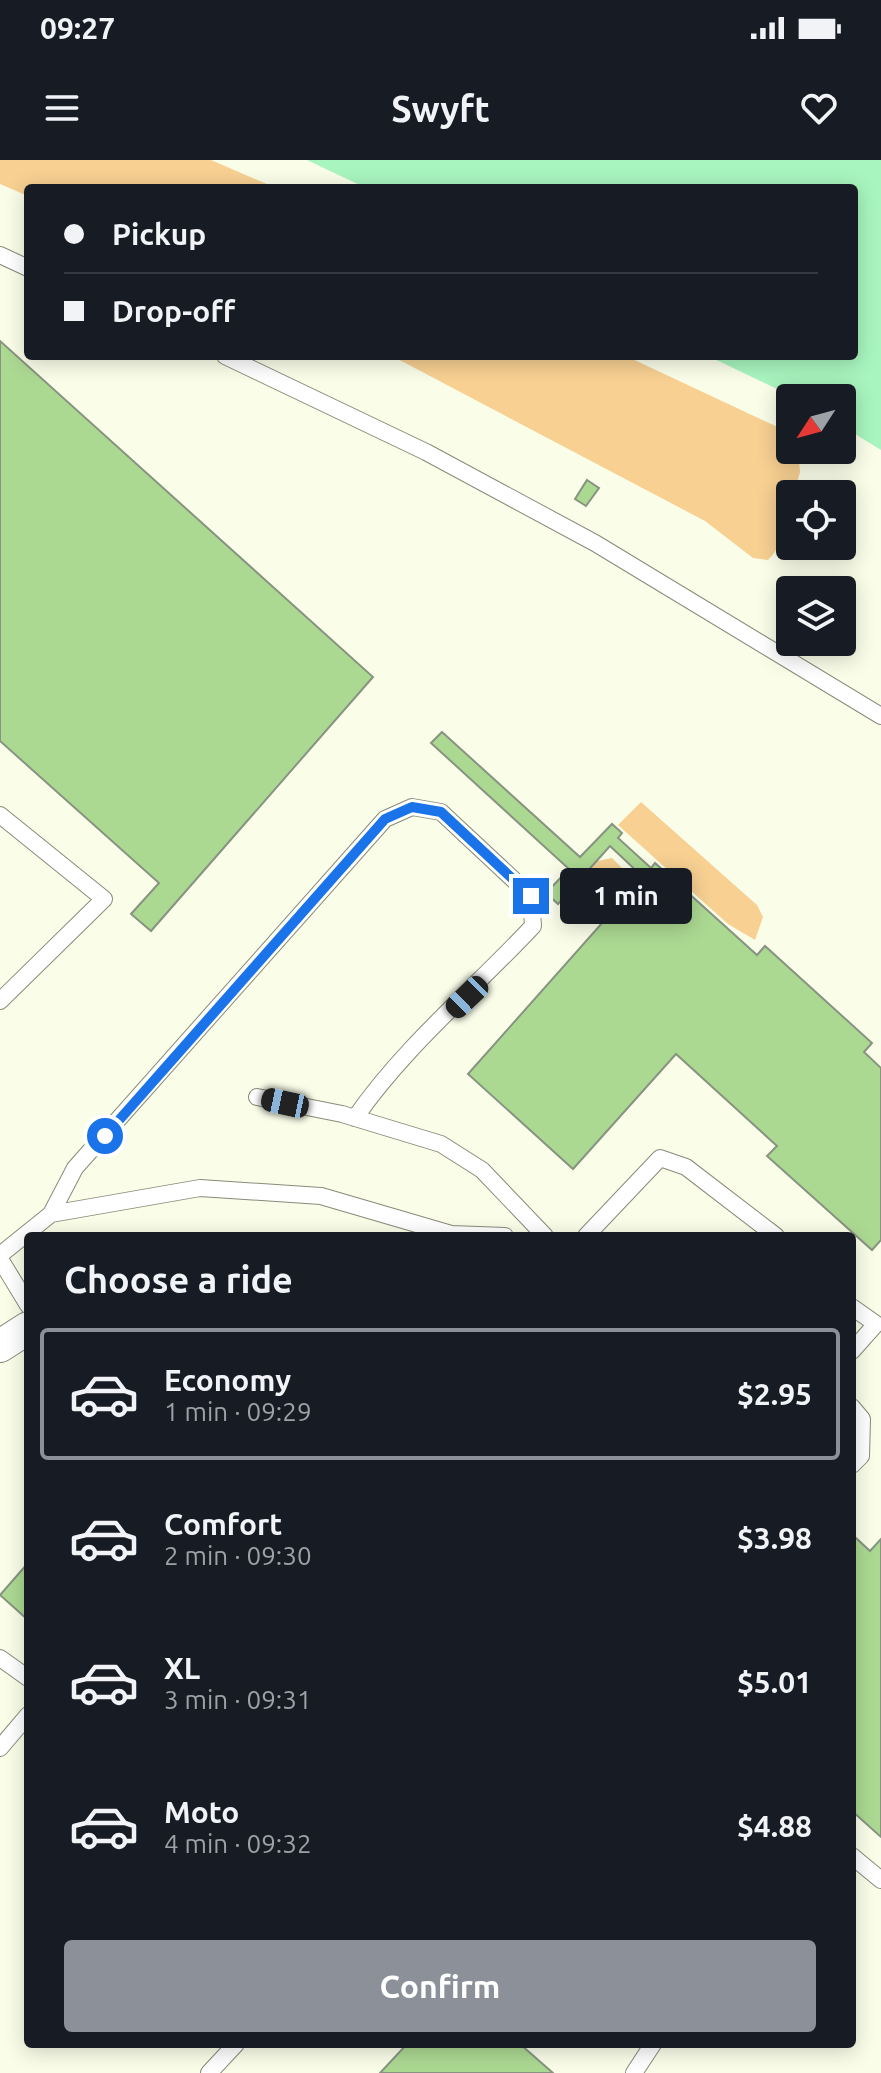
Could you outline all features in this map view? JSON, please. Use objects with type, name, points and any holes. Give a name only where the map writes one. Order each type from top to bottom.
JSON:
[{"type":"street","points":[[0,1346],[24,1331]]},
{"type":"lane","points":[[0,255],[24,266]]},
{"type":"lane","points":[[233,360],[426,452],[599,545],[881,716]]},
{"type":"lane","points":[[30,1232],[51,1214],[75,1168],[385,819],[412,807],[441,812],[531,896],[533,926],[467,997],[385,1075],[355,1118]]},
{"type":"lane","points":[[0,815],[104,899],[0,1001]]},
{"type":"lane","points":[[257,1097],[355,1118],[441,1144],[482,1170],[541,1232]]},
{"type":"lane","points":[[590,1232],[660,1158],[686,1167],[771,1232]]},
{"type":"lane","points":[[51,1214],[200,1188],[321,1196],[444,1232]]},
{"type":"lane","points":[[24,1237],[0,1257],[24,1298]]},
{"type":"lane","points":[[856,1309],[878,1322],[856,1347]]},
{"type":"lane","points":[[856,1412],[862,1419],[861,1456],[856,1461]]},
{"type":"lane","points":[[0,1658],[24,1675]]},
{"type":"lane","points":[[0,1748],[24,1720]]},
{"type":"lane","points":[[856,1859],[881,1880]]},
{"type":"lane","points":[[209,2073],[232,2048]]},
{"type":"lane","points":[[634,2073],[650,2048]]},
{"type":"shaded area","points":[[0,160],[211,160],[267,184],[24,184],[24,194],[0,184]]},
{"type":"shaded area","points":[[307,160],[881,160],[881,450],[856,435],[856,384],[776,384],[776,388],[716,360],[858,360],[858,184],[358,184]]},
{"type":"shaded area","points":[[400,360],[635,360],[776,426],[776,464],[799,464],[800,472],[798,480],[776,480],[776,549],[768,560],[753,558],[705,521]]},
{"type":"shaded area","points":[[641,802],[757,905],[763,917],[755,940],[728,924],[618,825]]},
{"type":"shaded area","points":[[612,858],[630,876],[606,906],[597,906],[588,863]]},
{"type":"building","points":[[0,341],[373,677],[151,931],[131,914],[159,883],[0,741]]},
{"type":"building","points":[[587,480],[599,488],[586,506],[575,499]]},
{"type":"building","points":[[442,732],[580,857],[612,824],[622,833],[618,838],[651,868],[655,863],[757,955],[765,946],[872,1043],[864,1052],[881,1068],[881,1240],[872,1250],[856,1236],[856,1232],[852,1232],[767,1156],[777,1146],[676,1054],[573,1169],[468,1074],[643,877],[610,846],[558,904],[546,893],[569,869],[431,743]]},
{"type":"building","points":[[856,1538],[870,1551],[881,1539],[881,1837],[856,1815]]},
{"type":"building","points":[[24,1568],[24,1616],[0,1595]]},
{"type":"building","points":[[403,2048],[525,2048],[553,2073],[380,2073]]},
{"type":"route","points":[[105,1136],[385,819],[412,807],[441,812],[531,896]]}]
